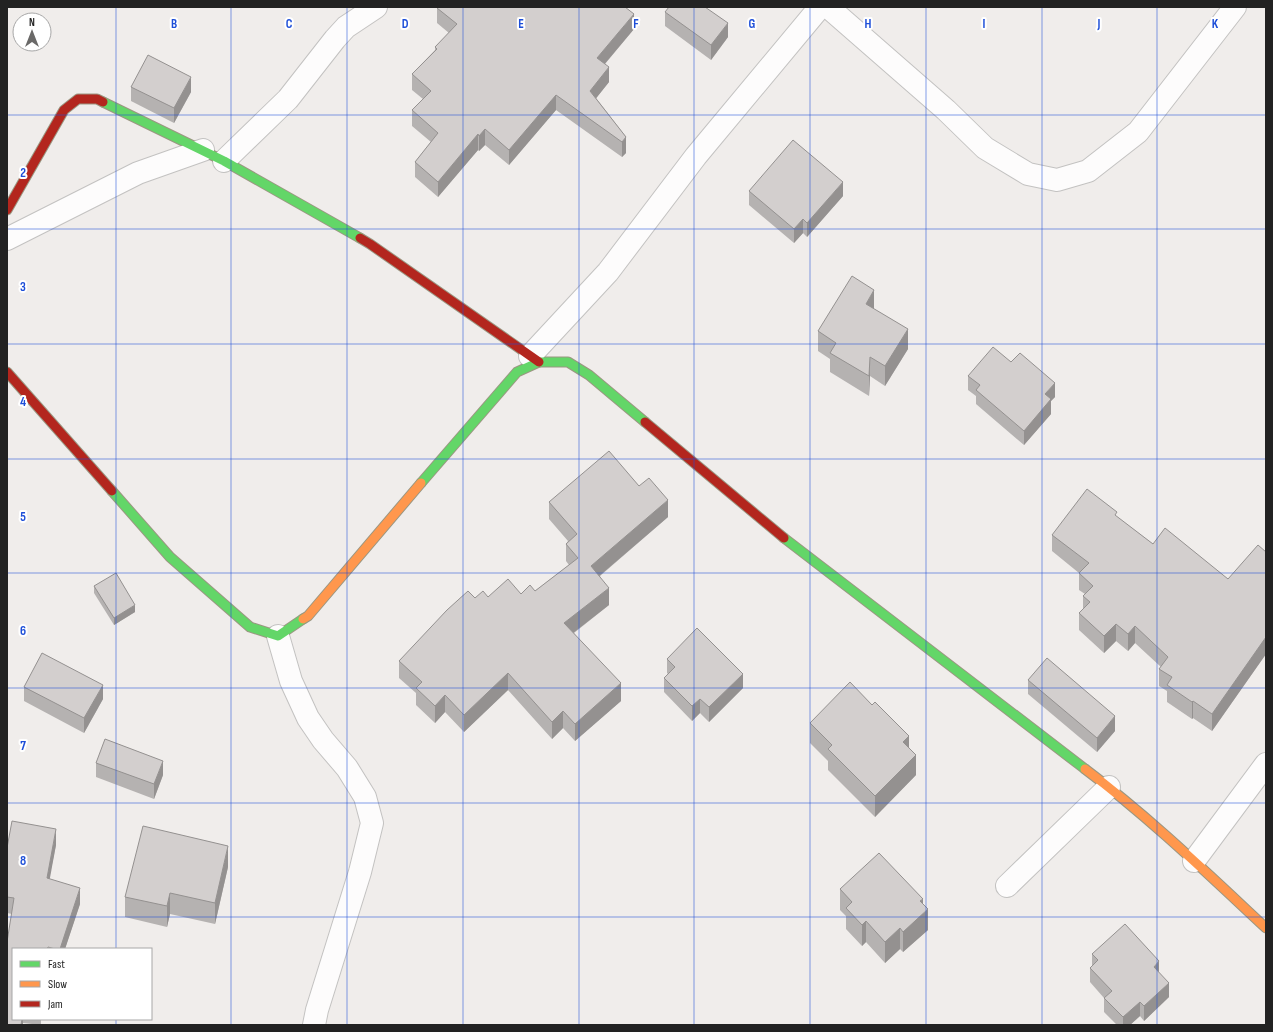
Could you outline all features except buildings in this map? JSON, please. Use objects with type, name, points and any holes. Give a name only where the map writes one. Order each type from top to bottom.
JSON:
[{"type":"street","points":[[224,161],[288,99],[346,27],[376,7]]},
{"type":"street","points":[[278,636],[308,616],[493,398],[517,372],[534,359],[608,272],[696,156],[820,7]]},
{"type":"street","points":[[828,7],[946,110],[985,148],[1028,174],[1057,180],[1088,171],[1138,132],[1235,7]]},
{"type":"street","points":[[7,210],[64,110],[78,99],[97,99],[224,161],[370,244],[534,359],[568,362],[589,376],[801,552],[1109,787],[1194,861],[1266,928]]},
{"type":"street","points":[[7,238],[138,173],[203,150]]},
{"type":"street","points":[[7,372],[170,557],[250,627],[278,636]]},
{"type":"street","points":[[278,636],[291,682],[308,718],[323,740],[347,768],[365,797],[372,823],[360,872],[317,1010],[314,1025]]},
{"type":"street","points":[[1194,861],[1266,764]]},
{"type":"street","points":[[1007,886],[1109,787]]},
{"type":"traffic: fast","points":[[103,102],[224,161],[360,238]]},
{"type":"traffic: fast","points":[[421,483],[517,372],[539,362],[568,362],[589,375],[645,422]]},
{"type":"traffic: fast","points":[[112,491],[170,557],[250,627],[278,636],[303,619]]},
{"type":"traffic: fast","points":[[784,538],[1085,769]]},
{"type":"traffic: slow","points":[[303,619],[308,616],[421,483]]},
{"type":"traffic: slow","points":[[1085,769],[1155,826],[1266,928]]},
{"type":"traffic: jam","points":[[7,210],[64,110],[78,99],[97,99],[103,102]]},
{"type":"traffic: jam","points":[[360,238],[539,362]]},
{"type":"traffic: jam","points":[[7,372],[112,491]]},
{"type":"traffic: jam","points":[[645,422],[784,538]]}]
